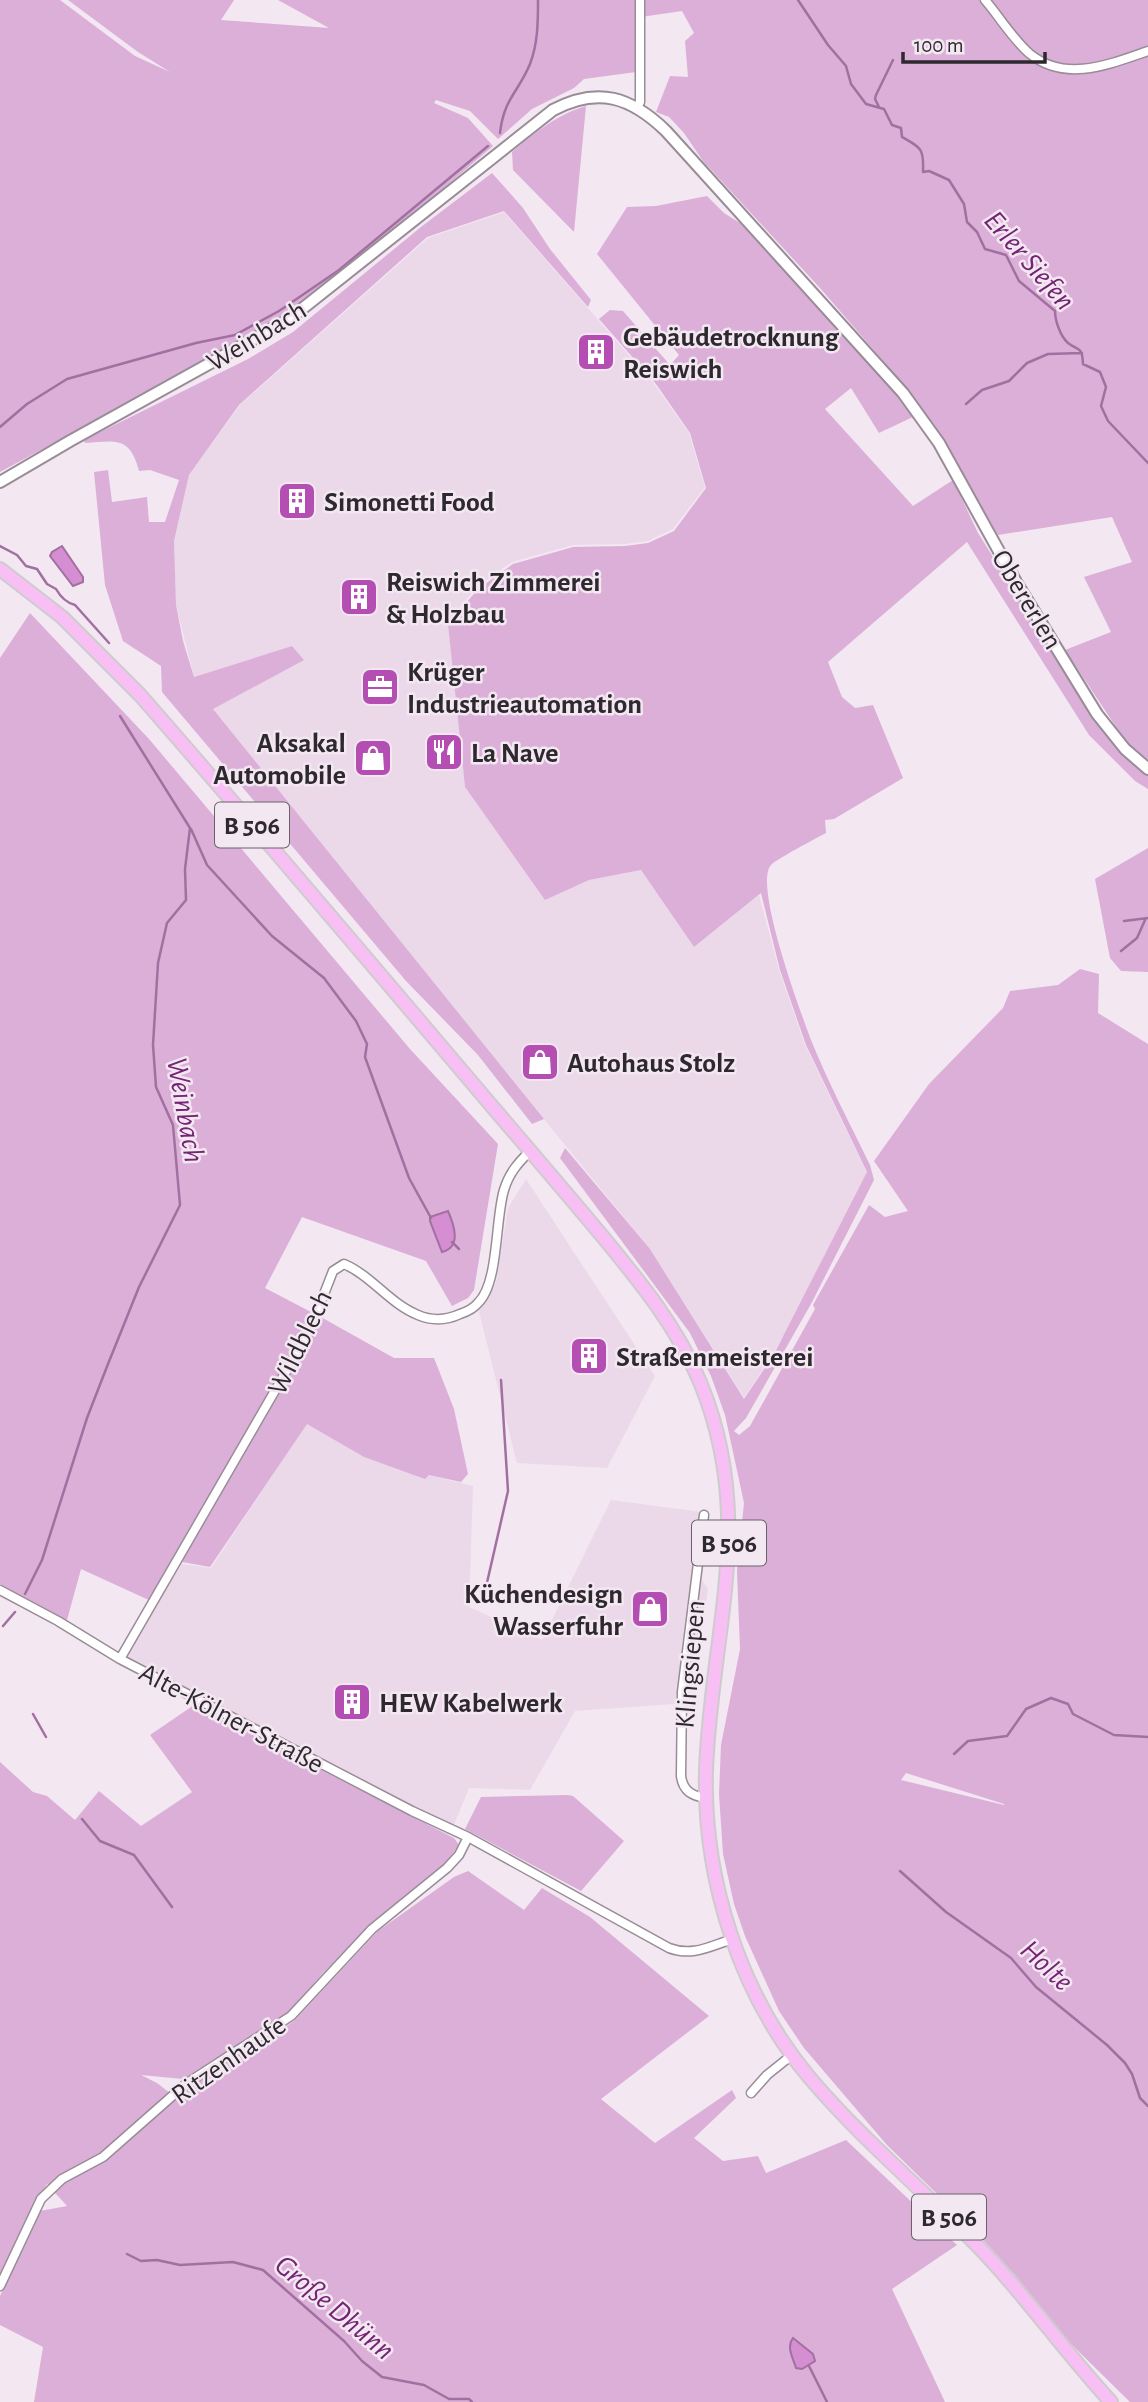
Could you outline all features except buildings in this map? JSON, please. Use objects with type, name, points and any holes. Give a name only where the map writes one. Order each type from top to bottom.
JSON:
[{"type":"main road","name":"Weinbach","points":[[0,482],[288,320],[540,118],[573,100],[592,96],[612,98],[637,108]]},
{"type":"main road","name":"Obererlen","points":[[637,108],[656,122],[704,172],[883,369],[923,419],[957,474],[1016,582],[1097,714],[1125,749],[1148,769]]},
{"type":"main road","name":"B 506","points":[[0,569],[68,623],[140,695],[530,1151],[649,1293],[665,1317],[695,1370],[714,1421],[723,1455],[727,1488],[730,1529],[727,1587],[708,1736],[706,1798],[712,1859],[741,1962],[763,2006],[792,2054],[810,2077],[847,2118],[991,2260],[1111,2402]]},
{"type":"street","points":[[637,108],[640,103],[640,0]]},
{"type":"street","points":[[985,0],[1030,54],[1058,69],[1098,68],[1148,51]]},
{"type":"street","name":"Wildblech","points":[[120,1659],[310,1330],[333,1271],[344,1264],[358,1270],[418,1315],[434,1319],[450,1318],[466,1312],[480,1303],[492,1275],[503,1193],[516,1165],[530,1151]]},
{"type":"street","name":"Klingsiepen","points":[[704,1516],[681,1692],[681,1776],[683,1786],[688,1792],[706,1798]]},
{"type":"street","name":"Alte-Kölner-Straße","points":[[0,1590],[120,1659],[412,1811],[468,1837]]},
{"type":"street","points":[[468,1837],[669,1948],[691,1953],[733,1939]]},
{"type":"street","name":"Ritzenhaufe","points":[[0,2287],[41,2199],[62,2179],[103,2157],[187,2083],[291,2016],[372,1929],[447,1868],[468,1837]]},
{"type":"street","points":[[751,2092],[792,2054]]},
{"type":"shaded area","points":[[0,0],[60,0],[135,56],[170,72],[138,52],[68,0],[234,0],[221,20],[329,28],[278,0],[637,0],[636,72],[584,79],[574,88],[532,109],[498,139],[470,111],[436,100],[434,103],[468,118],[493,146],[389,235],[286,317],[0,472]]},
{"type":"shaded area","points":[[641,0],[983,0],[1029,56],[1079,71],[1148,53],[1148,764],[1130,748],[1065,650],[1111,632],[1084,577],[1132,562],[1112,517],[998,535],[939,433],[898,378],[820,288],[703,161],[684,133],[669,117],[656,112],[670,76],[688,77],[685,41],[694,33],[682,11],[641,17]]},
{"type":"shaded area","points":[[987,0],[1148,0],[1148,49],[1090,66],[1062,66],[1033,54]]},
{"type":"shaded area","points":[[586,106],[574,232],[513,170],[512,152],[556,119]]},
{"type":"shaded area","points":[[492,173],[523,208],[550,249],[591,300],[588,307],[504,211],[427,237],[239,405],[189,475],[174,541],[176,605],[194,677],[292,646],[304,660],[213,709],[544,1119],[532,1124],[478,1055],[406,981],[162,692],[161,666],[123,641],[105,585],[94,472],[108,470],[112,502],[147,497],[149,522],[165,522],[179,480],[150,470],[139,471],[131,452],[120,443],[85,443],[84,440],[248,359],[293,332],[421,227]]},
{"type":"shaded area","points":[[707,196],[724,213],[740,223],[885,380],[915,416],[879,433],[851,388],[825,409],[913,506],[953,480],[978,533],[1093,717],[1123,753],[1148,775],[1148,789],[1135,781],[1089,735],[967,542],[828,662],[842,697],[855,708],[873,705],[903,778],[834,819],[825,820],[826,833],[771,865],[767,877],[768,897],[780,950],[811,1040],[870,1165],[874,1180],[811,1304],[746,1418],[734,1431],[739,1435],[750,1426],[869,1205],[885,1217],[908,1211],[874,1161],[929,1084],[1003,1008],[1010,991],[1058,985],[1080,969],[1099,974],[1098,1013],[1148,1044],[1148,2402],[1130,2402],[1067,2340],[1015,2275],[978,2234],[886,2144],[804,2048],[779,2011],[745,1936],[734,1904],[723,1854],[719,1794],[721,1745],[740,1649],[737,1571],[744,1503],[725,1415],[711,1376],[690,1333],[560,1158],[565,1148],[650,1249],[744,1399],[773,1356],[867,1172],[806,1045],[780,970],[761,893],[694,947],[641,870],[589,880],[545,900],[465,787],[448,624],[478,589],[513,564],[573,547],[648,543],[674,531],[706,488],[690,433],[656,384],[599,319],[610,310],[623,311],[670,365],[679,355],[597,254],[627,207],[656,206]],"holes":[[[906,1773],[1004,1805],[901,1780]]]},
{"type":"shaded area","points":[[504,212],[655,385],[689,433],[705,487],[673,529],[648,541],[573,545],[512,562],[479,585],[448,621],[465,787],[545,899],[589,880],[641,870],[694,947],[759,895],[779,970],[805,1045],[867,1173],[796,1313],[744,1398],[650,1249],[212,709],[292,646],[194,677],[176,605],[174,541],[189,475],[240,405],[428,238]]},
{"type":"shaded area","points":[[62,546],[83,577],[83,582],[73,586],[50,556]]},
{"type":"shaded area","points":[[30,613],[149,739],[410,1049],[498,1144],[474,1290],[468,1298],[452,1306],[426,1261],[302,1217],[265,1288],[311,1312],[302,1336],[151,1601],[81,1569],[67,1620],[0,1584],[0,658]]},
{"type":"shaded area","points":[[1148,848],[1148,972],[1121,971],[1110,958],[1095,879]]},
{"type":"shaded area","points":[[526,1179],[655,1376],[607,1468],[517,1463],[479,1312],[496,1283],[508,1208]]},
{"type":"shaded area","points":[[448,1211],[455,1235],[452,1245],[442,1252],[430,1217]]},
{"type":"shaded area","points":[[319,1316],[394,1358],[434,1358],[454,1409],[468,1474],[461,1482],[429,1475],[425,1479],[364,1457],[307,1424],[210,1567],[182,1562],[300,1358]]},
{"type":"shaded area","points":[[307,1423],[364,1457],[425,1478],[429,1475],[473,1486],[469,1607],[542,1640],[611,1500],[709,1513],[702,1580],[708,1589],[689,1703],[575,1711],[530,1790],[469,1788],[451,1832],[120,1659],[182,1564],[211,1568]]},
{"type":"shaded area","points":[[194,1705],[454,1838],[459,1845],[444,1866],[370,1927],[323,1973],[288,2013],[183,2079],[141,2075],[175,2097],[188,2084],[261,2043],[294,2021],[378,1931],[454,1877],[468,1871],[524,1910],[542,1888],[590,1917],[709,2016],[601,2099],[655,2143],[732,2090],[736,2098],[694,2138],[723,2161],[758,2156],[766,2173],[846,2140],[957,2245],[892,2289],[945,2402],[34,2402],[43,2347],[0,2325],[0,2296],[40,2211],[67,2206],[47,2184],[0,2277],[0,1762],[33,1792],[47,1796],[75,1820],[99,1791],[141,1826],[192,1792],[150,1735]]},
{"type":"shaded area","points":[[573,1796],[624,1841],[581,1891],[465,1829],[481,1797]]},
{"type":"shaded area","points":[[793,2338],[813,2354],[815,2361],[802,2369],[796,2368],[791,2353]]},
{"type":"waterway","points":[[500,133],[508,103],[533,56],[538,0]]},
{"type":"waterway","name":"Erler Siefen","points":[[798,0],[828,45],[846,66],[851,84],[866,104],[884,109],[892,125],[901,128],[902,137],[920,150],[923,172],[929,171],[949,180],[964,204],[967,222],[977,232],[985,249],[1006,255],[1019,281],[1055,311],[1058,328],[1065,340],[1081,352],[1083,364],[1100,372],[1106,387],[1101,406],[1108,421],[1148,463]]},
{"type":"waterway","points":[[879,107],[876,95],[893,60]]},
{"type":"waterway","points":[[0,427],[27,404],[67,379],[196,343],[235,335],[279,311],[339,270],[488,146]]},
{"type":"waterway","points":[[966,404],[982,390],[1009,381],[1027,363],[1048,354],[1082,353]]},
{"type":"waterway","name":"Weinbach","points":[[0,546],[17,555],[26,566],[37,569],[47,584],[75,605],[109,643]]},
{"type":"waterway","name":"Weinbach","points":[[25,1594],[42,1560],[87,1418],[108,1364],[139,1287],[180,1205],[173,1125],[156,1087],[153,1045],[158,963],[167,923],[186,900],[185,869],[190,828],[120,716]]},
{"type":"waterway","points":[[191,829],[207,865],[272,936],[324,978],[356,1021],[367,1044],[365,1057],[409,1178],[431,1218]]},
{"type":"waterway","points":[[1124,921],[1148,918]]},
{"type":"waterway","points":[[1121,951],[1137,938],[1145,920]]},
{"type":"waterway","points":[[452,1242],[459,1249]]},
{"type":"waterway","points":[[486,1587],[508,1491],[501,1380]]},
{"type":"waterway","name":"Weinbach","points":[[3,1626],[15,1612]]},
{"type":"waterway","points":[[954,1754],[968,1741],[1007,1736],[1026,1709],[1051,1698],[1068,1704],[1073,1714],[1114,1735],[1148,1737]]},
{"type":"waterway","name":"Weinbach","points":[[33,1714],[46,1737]]},
{"type":"waterway","name":"Weinbach","points":[[82,1819],[100,1841],[134,1855],[172,1907]]},
{"type":"waterway","name":"Holte","points":[[900,1871],[946,1912],[1011,1958],[1036,1987],[1107,2045],[1125,2063],[1132,2074],[1140,2098],[1148,2106]]},
{"type":"waterway","name":"Große Dhünn","points":[[127,2254],[141,2261],[157,2260],[180,2265],[233,2262],[263,2270],[382,2377],[424,2385],[449,2399],[469,2399],[472,2402]]},
{"type":"waterway","points":[[809,2366],[827,2402]]},
{"type":"place","name":"Gebäudetrocknung Reiswich","points":[[596,352]]},
{"type":"place","name":"Simonetti Food","points":[[297,501]]},
{"type":"place","name":"Reiswich Zimmerei & Holzbau","points":[[359,597]]},
{"type":"place","name":"Krüger Industrieautomation","points":[[380,687]]},
{"type":"place","name":"La Nave","points":[[444,752]]},
{"type":"place","name":"Aksakal Automobile","points":[[373,758]]},
{"type":"place","name":"Autohaus Stolz","points":[[540,1062]]},
{"type":"place","name":"Straßenmeisterei","points":[[589,1356]]},
{"type":"place","name":"Küchendesign Wasserfuhr","points":[[650,1609]]},
{"type":"place","name":"HEW Kabelwerk","points":[[352,1702]]}]
